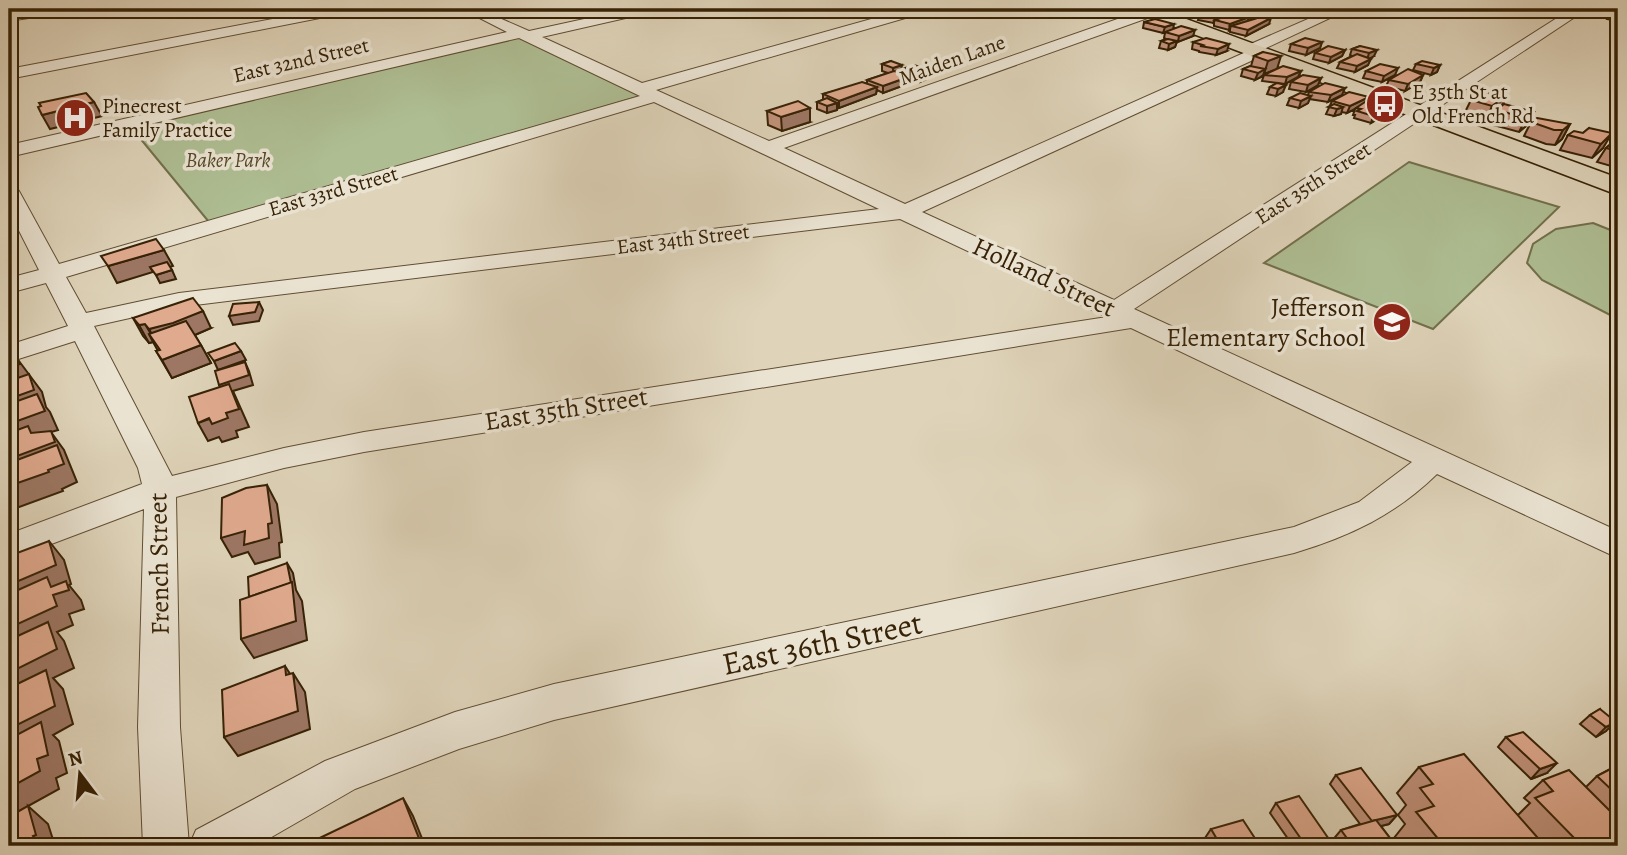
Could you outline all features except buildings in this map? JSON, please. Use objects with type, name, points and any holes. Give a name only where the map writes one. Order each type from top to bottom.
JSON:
[{"type":"main road","points":[[1147,10],[1618,187]]},
{"type":"street","points":[[9,18],[61,9]]},
{"type":"street","points":[[9,74],[345,9]]},
{"type":"street","name":"Holland Street","points":[[469,9],[1618,545]]},
{"type":"street","name":"East 32nd Street","points":[[9,151],[647,9]]},
{"type":"street","name":"East 33rd Street","points":[[9,286],[921,9]]},
{"type":"street","name":"East 34th Street","points":[[9,355],[80,326],[170,302],[904,212],[1342,9]]},
{"type":"street","name":"East 35th Street","points":[[9,547],[160,489],[284,458],[364,442],[1126,315],[1420,112],[1580,9]]},
{"type":"street","points":[[1604,9],[1618,11]]},
{"type":"street","name":"Maiden Lane","points":[[768,148],[1147,10]]},
{"type":"street","name":"French Street","points":[[9,191],[154,468],[160,489],[159,727],[166,846]]},
{"type":"street","name":"East 36th Street","points":[[212,846],[340,775],[455,731],[616,687],[1294,540],[1361,517],[1390,499],[1434,459]]},
{"type":"green space","name":"Baker Park","points":[[519,37],[641,96],[209,222],[130,126]]},
{"type":"green space","points":[[1409,162],[1559,207],[1433,329],[1264,263]]},
{"type":"green space","points":[[1593,223],[1618,233],[1618,319],[1542,280],[1527,263],[1533,244],[1556,229]]},
{"type":"place","name":"E 35th St at Old French Rd","points":[[1385,104]]},
{"type":"place","name":"Pinecrest Family Practice","points":[[75,118]]},
{"type":"place","name":"Jefferson Elementary School","points":[[1392,322]]}]
